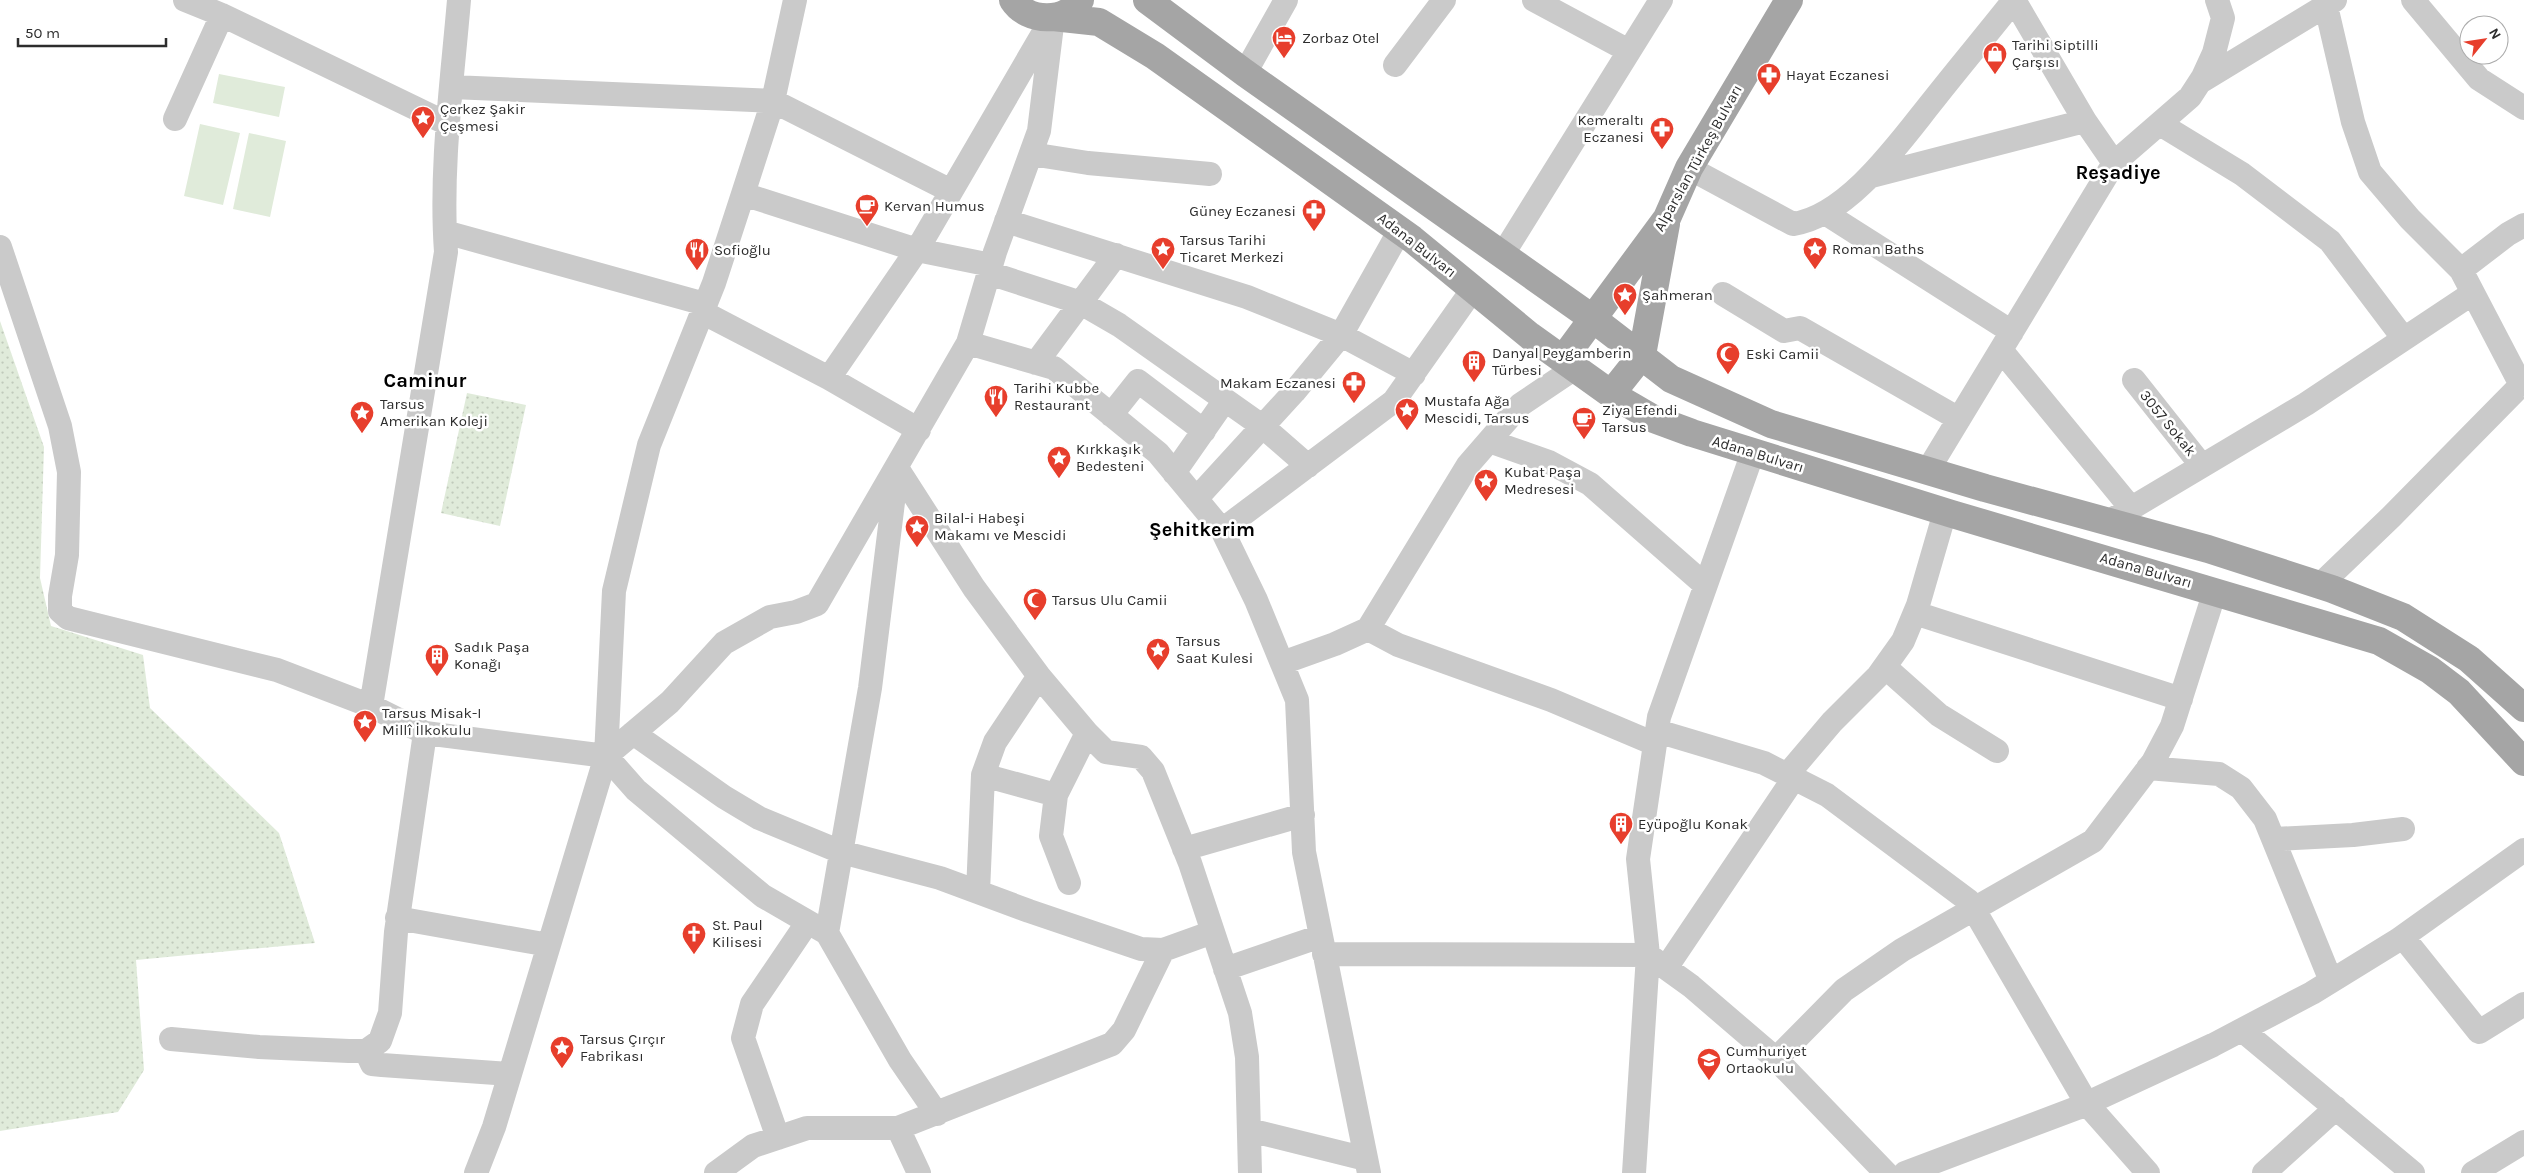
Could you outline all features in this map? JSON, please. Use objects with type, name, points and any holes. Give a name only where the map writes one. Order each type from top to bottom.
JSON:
[{"type":"main road","name":"Adana Bulvarı","points":[[1013,0],[1025,12],[1039,17],[1099,22],[1155,56],[1400,230],[1530,336],[1611,394],[1654,419],[1945,512],[2379,641],[2430,670],[2459,692],[2524,762]]},
{"type":"main road","points":[[1053,17],[1066,13],[1080,0]]},
{"type":"main road","points":[[1147,0],[1245,72],[1592,318],[1671,379],[1771,424],[2108,522],[2208,549],[2320,586],[2403,617],[2469,658],[2524,708]]},
{"type":"main road","name":"Alparslan Türkeş Bulvarı","points":[[1569,363],[1592,318],[1667,218],[1689,168],[1789,0]]},
{"type":"main road","points":[[1611,394],[1642,356],[1667,218]]},
{"type":"street","points":[[185,0],[222,15],[448,124]]},
{"type":"street","points":[[371,706],[446,252],[448,124],[459,0]]},
{"type":"street","points":[[476,1173],[494,1127],[606,756],[614,591],[649,445],[704,308],[774,101],[795,0]]},
{"type":"street","points":[[1245,72],[1286,0]]},
{"type":"street","points":[[1395,65],[1444,0]]},
{"type":"street","points":[[1534,0],[1629,51]]},
{"type":"street","points":[[1503,254],[1661,0]]},
{"type":"street","points":[[1689,168],[1793,224],[1806,222],[1825,213],[1872,176],[2014,0],[2086,122],[2114,163]]},
{"type":"street","points":[[1928,470],[2114,163],[2190,97],[2200,82],[2214,53],[2223,18],[2217,0]]},
{"type":"street","points":[[2413,0],[2479,79],[2524,108]]},
{"type":"street","points":[[2200,82],[2330,3],[2353,122],[2370,172],[2410,219],[2461,270],[2523,383],[2320,586]]},
{"type":"street","points":[[176,119],[222,15]]},
{"type":"street","points":[[606,756],[670,702],[724,643],[770,617],[796,612],[816,604],[897,468],[968,343],[990,269],[1038,131],[1053,17]]},
{"type":"street","points":[[828,378],[917,250],[1053,17]]},
{"type":"street","points":[[452,87],[774,101],[951,191]]},
{"type":"street","points":[[1872,176],[2086,122]]},
{"type":"street","points":[[2160,124],[2242,174],[2330,241],[2404,339]]},
{"type":"street","points":[[1031,154],[1088,163],[1210,174]]},
{"type":"street","points":[[743,194],[917,250],[990,269],[1081,303],[1118,325],[1262,426],[1308,466]]},
{"type":"street","points":[[1825,213],[2006,341],[2131,508]]},
{"type":"street","points":[[1006,221],[1247,297],[1341,335],[1414,374]]},
{"type":"street","points":[[2461,270],[2508,234],[2524,225]]},
{"type":"street","points":[[1196,499],[1341,335],[1400,230]]},
{"type":"street","points":[[445,232],[704,308],[919,430]]},
{"type":"street","points":[[0,247],[60,426],[69,472],[67,555],[60,596],[60,611],[68,618],[276,670],[371,706],[425,733],[606,756],[636,790],[763,896],[817,928],[900,1060],[937,1114]]},
{"type":"street","points":[[1036,363],[1116,255]]},
{"type":"street","points":[[1222,530],[1394,400],[1473,289]]},
{"type":"street","points":[[2108,522],[2306,404],[2473,293]]},
{"type":"street","points":[[1723,294],[1784,331],[1800,328],[1959,419]]},
{"type":"street","points":[[968,343],[1054,368],[1158,453],[1222,530],[1256,600],[1297,700],[1304,852],[1367,1166],[1249,1130]]},
{"type":"street","points":[[1282,662],[1335,644],[1368,629],[1468,465],[1520,404],[1569,363]]},
{"type":"street","name":"3057 Sokak","points":[[2134,380],[2202,466]]},
{"type":"street","points":[[1112,415],[1138,381],[1204,431]]},
{"type":"street","points":[[1174,473],[1225,400]]},
{"type":"street","points":[[1489,441],[1549,462],[1590,484],[1704,584]]},
{"type":"street","points":[[1634,1173],[1657,961],[1638,859],[1659,717],[1704,584],[1753,452]]},
{"type":"street","points":[[897,468],[974,588],[1039,676],[1087,733],[1106,752],[1142,758],[1153,772],[1184,849],[1240,1013],[1247,1057],[1250,1173]]},
{"type":"street","points":[[778,1138],[743,1038],[752,1004],[817,928],[841,852],[870,688],[897,468]]},
{"type":"street","points":[[1657,961],[1832,722],[1885,667],[1903,641],[1915,613],[1945,512]]},
{"type":"street","points":[[1776,1059],[1844,990],[1902,950],[2093,841],[2148,768],[2172,726],[2215,591]]},
{"type":"street","points":[[1915,613],[2181,699]]},
{"type":"street","points":[[1368,629],[1398,646],[1656,737],[1764,762],[1827,795],[1969,901],[2087,1104],[2148,1173]]},
{"type":"street","points":[[1885,667],[1939,715],[1997,751]]},
{"type":"street","points":[[978,892],[983,775],[995,742],[1039,676]]},
{"type":"street","points":[[171,1039],[259,1047],[366,1051],[380,1040],[390,1013],[397,918],[425,733]]},
{"type":"street","points":[[633,733],[759,818],[841,852],[940,878],[1141,949],[1163,950],[1213,932]]},
{"type":"street","points":[[1069,883],[1051,836],[1056,795],[1087,733]]},
{"type":"street","points":[[2148,768],[2219,774],[2241,788],[2265,819],[2331,981]]},
{"type":"street","points":[[983,775],[1056,795]]},
{"type":"street","points":[[1184,849],[1303,815]]},
{"type":"street","points":[[2274,839],[2353,835],[2403,829]]},
{"type":"street","points":[[1905,1173],[2087,1104],[2242,1030],[2331,981],[2403,937],[2524,850]]},
{"type":"street","points":[[397,918],[549,944]]},
{"type":"street","points":[[2403,937],[2479,1032],[2524,1004]]},
{"type":"street","points":[[1226,969],[1323,945],[1657,961],[1776,1059],[1886,1173]]},
{"type":"street","points":[[716,1173],[753,1146],[807,1128],[898,1128],[1112,1044],[1124,1030],[1163,950]]},
{"type":"street","points":[[2242,1030],[2413,1173]]},
{"type":"street","points":[[366,1051],[372,1064],[510,1074]]},
{"type":"street","points":[[2264,1173],[2336,1108]]},
{"type":"street","points":[[898,1128],[919,1173]]},
{"type":"street","points":[[2473,1173],[2524,1142]]},
{"type":"green space","points":[[219,74],[285,87],[279,117],[213,103]]},
{"type":"green space","points":[[200,124],[240,133],[223,205],[184,196]]},
{"type":"green space","points":[[249,133],[286,141],[270,217],[233,209]]},
{"type":"green space","points":[[0,321],[44,447],[40,578],[51,626],[143,655],[150,708],[279,833],[315,943],[136,960],[144,1070],[118,1112],[0,1131]]},
{"type":"green space","points":[[467,393],[526,405],[500,526],[441,513]]},
{"type":"place","name":"Zorbaz Otel","points":[[1284,59]]},
{"type":"place","name":"Tarihi Siptilli Çarşısı","points":[[1995,75]]},
{"type":"place","name":"Hayat Eczanesi","points":[[1769,96]]},
{"type":"place","name":"Çerkez Şakir Çeşmesi","points":[[423,139]]},
{"type":"place","name":"Kemeraltı Eczanesi","points":[[1662,150]]},
{"type":"place","name":"Kervan Humus","points":[[867,227]]},
{"type":"place","name":"Güney Eczanesi","points":[[1314,232]]},
{"type":"place","name":"Tarsus Tarihi Ticaret Merkezi","points":[[1163,270]]},
{"type":"place","name":"Roman Baths","points":[[1815,270]]},
{"type":"place","name":"Sofioğlu","points":[[697,271]]},
{"type":"place","name":"Şahmeran","points":[[1625,316]]},
{"type":"place","name":"Eski Camii","points":[[1728,375]]},
{"type":"place","name":"Danyal Peygamberin Türbesi","points":[[1474,383]]},
{"type":"place","name":"Makam Eczanesi","points":[[1354,404]]},
{"type":"place","name":"Tarihi Kubbe Restaurant","points":[[996,418]]},
{"type":"place","name":"Mustafa Ağa Mescidi, Tarsus","points":[[1407,431]]},
{"type":"place","name":"Tarsus Amerikan Koleji","points":[[362,434]]},
{"type":"place","name":"Ziya Efendi Tarsus","points":[[1584,440]]},
{"type":"place","name":"Kırkkaşık Bedesteni","points":[[1059,479]]},
{"type":"place","name":"Kubat Paşa Medresesi","points":[[1486,502]]},
{"type":"place","name":"Bilal-i Habeşi Makamı ve Mescidi","points":[[917,548]]},
{"type":"place","name":"Tarsus Ulu Camii","points":[[1035,621]]},
{"type":"place","name":"Tarsus Saat Kulesi","points":[[1158,671]]},
{"type":"place","name":"Sadık Paşa Konağı","points":[[437,677]]},
{"type":"place","name":"Tarsus Misak-I Millî İlkokulu","points":[[365,743]]},
{"type":"place","name":"Eyüpoğlu Konak","points":[[1621,845]]},
{"type":"place","name":"St. Paul Kilisesi","points":[[694,955]]},
{"type":"place","name":"Tarsus Çırçır Fabrikası","points":[[562,1069]]},
{"type":"place","name":"Cumhuriyet Ortaokulu","points":[[1709,1081]]},
{"type":"district","name":"Reşadiye","points":[[2118,172]]},
{"type":"district","name":"Caminur","points":[[425,380]]},
{"type":"district","name":"Şehitkerim","points":[[1202,529]]}]
